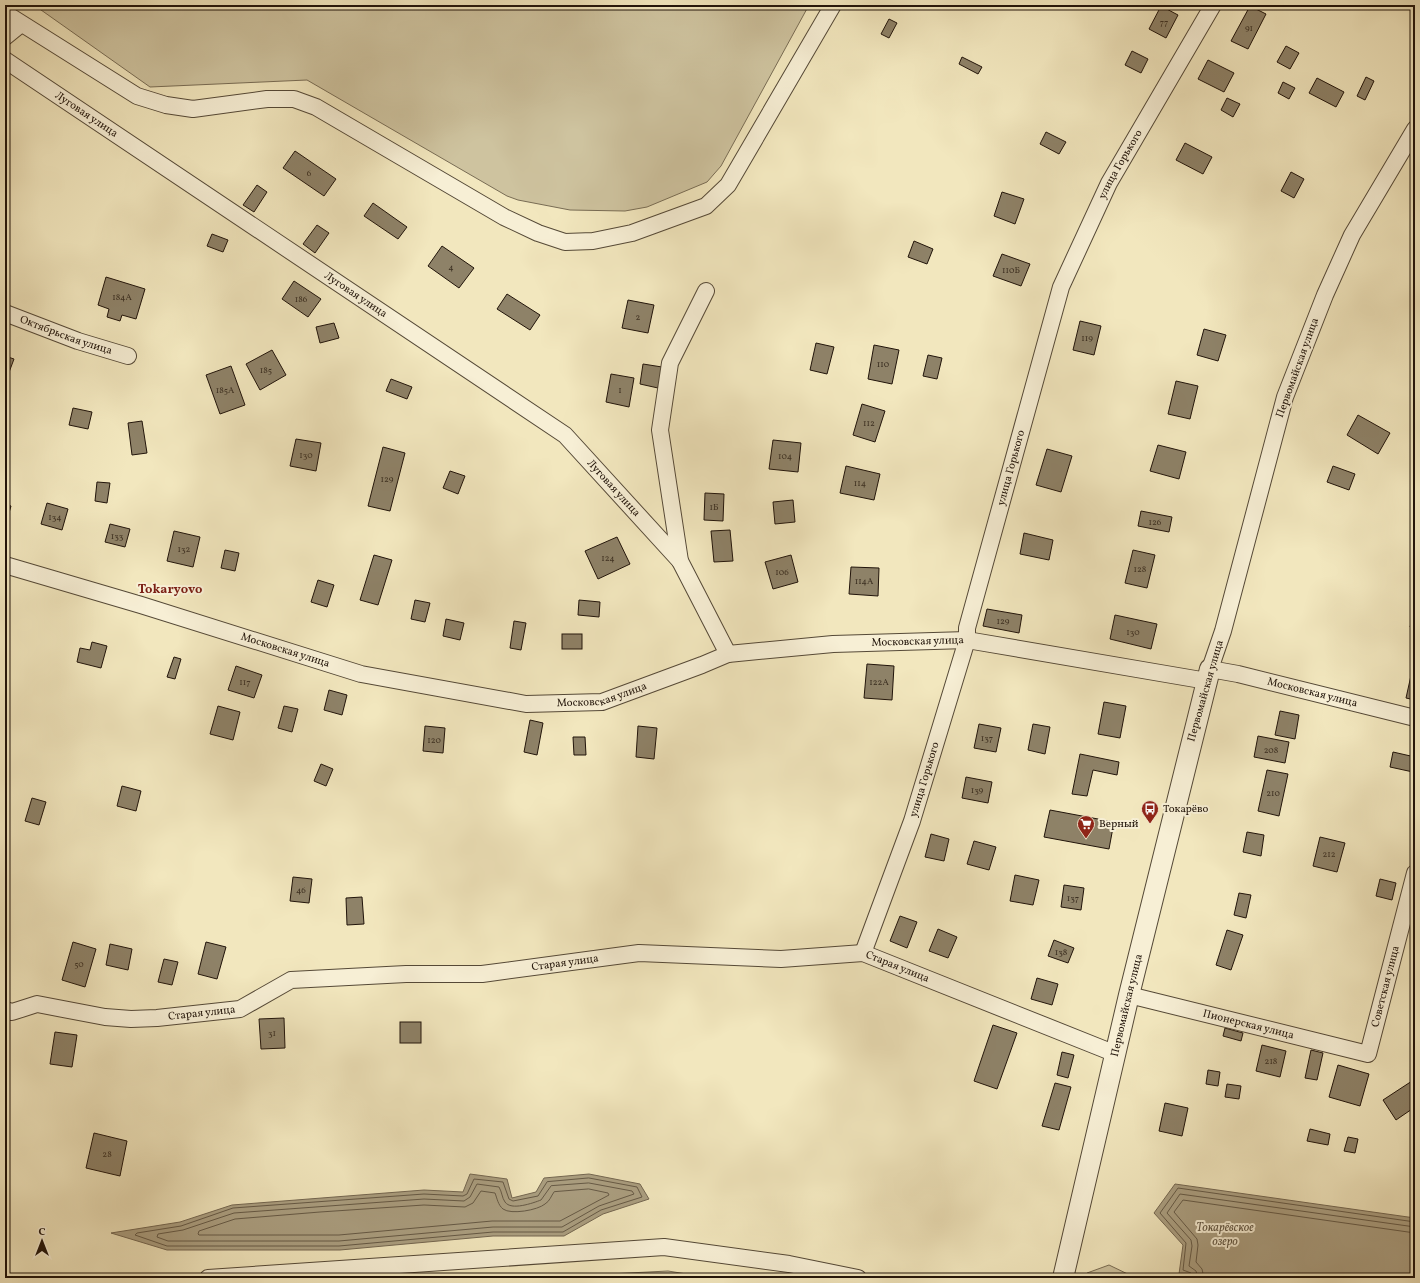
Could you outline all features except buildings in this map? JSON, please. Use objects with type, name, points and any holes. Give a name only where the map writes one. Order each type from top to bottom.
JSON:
[{"type":"street","points":[[5,13],[137,96],[166,105],[193,109],[267,99],[294,99],[316,108],[504,217],[538,234],[566,242],[593,241],[632,233],[706,206],[728,185],[833,5]]},
{"type":"street","name":"улица Горького","points":[[863,953],[912,821],[967,640],[969,621],[1061,287],[1109,183],[1213,5]]},
{"type":"street","points":[[5,37],[21,24]]},
{"type":"street","name":"Луговая улица","points":[[5,60],[565,435],[680,561]]},
{"type":"street","name":"Первомайская улица","points":[[1063,1278],[1129,995],[1209,675],[1223,631],[1285,397],[1325,295],[1352,235],[1415,129]]},
{"type":"street","points":[[706,291],[670,363],[660,430],[680,561],[728,654]]},
{"type":"street","name":"Октябрьская улица","points":[[5,313],[78,341],[128,356]]},
{"type":"street","name":"Московская улица","points":[[5,565],[134,603],[361,674],[526,704],[602,702],[702,666],[728,654],[833,644],[967,640],[1209,675],[1238,674],[1415,718]]},
{"type":"street","name":"Советская улица","points":[[1368,1054],[1408,928],[1415,873]]},
{"type":"street","name":"Старая улица","points":[[5,1010],[12,1012],[37,1004],[105,1017],[131,1019],[156,1018],[240,1009],[291,980],[406,974],[482,974],[639,953],[781,959],[863,953],[1116,1054]]},
{"type":"street","name":"Пионерская улица","points":[[1129,995],[1368,1054]]},
{"type":"street","points":[[208,1278],[664,1247],[789,1264],[858,1278]]},
{"type":"shaded area","points":[[34,5],[809,5],[721,166],[707,182],[647,207],[625,211],[570,210],[518,200],[507,196],[307,80],[150,87]]},
{"type":"shaded area","points":[[1109,1265],[1136,1278],[1086,1278],[1087,1273]]},
{"type":"shaded area","points":[[668,1271],[711,1278],[530,1278]]},
{"type":"water","points":[[470,1174],[507,1179],[512,1198],[536,1192],[544,1178],[589,1174],[640,1184],[649,1199],[603,1214],[564,1236],[493,1236],[340,1250],[167,1250],[111,1233],[180,1222],[232,1205],[424,1190],[463,1192]]},
{"type":"water","name":"Токарёвское озеро","points":[[1175,1184],[1415,1218],[1415,1278],[1197,1278],[1179,1274],[1183,1245],[1154,1213]]},
{"type":"place","name":"Токарёво","points":[[1150,824]]},
{"type":"place","name":"Верный","points":[[1086,839]]},
{"type":"district","name":"Tokaryovo","points":[[170,590]]}]
